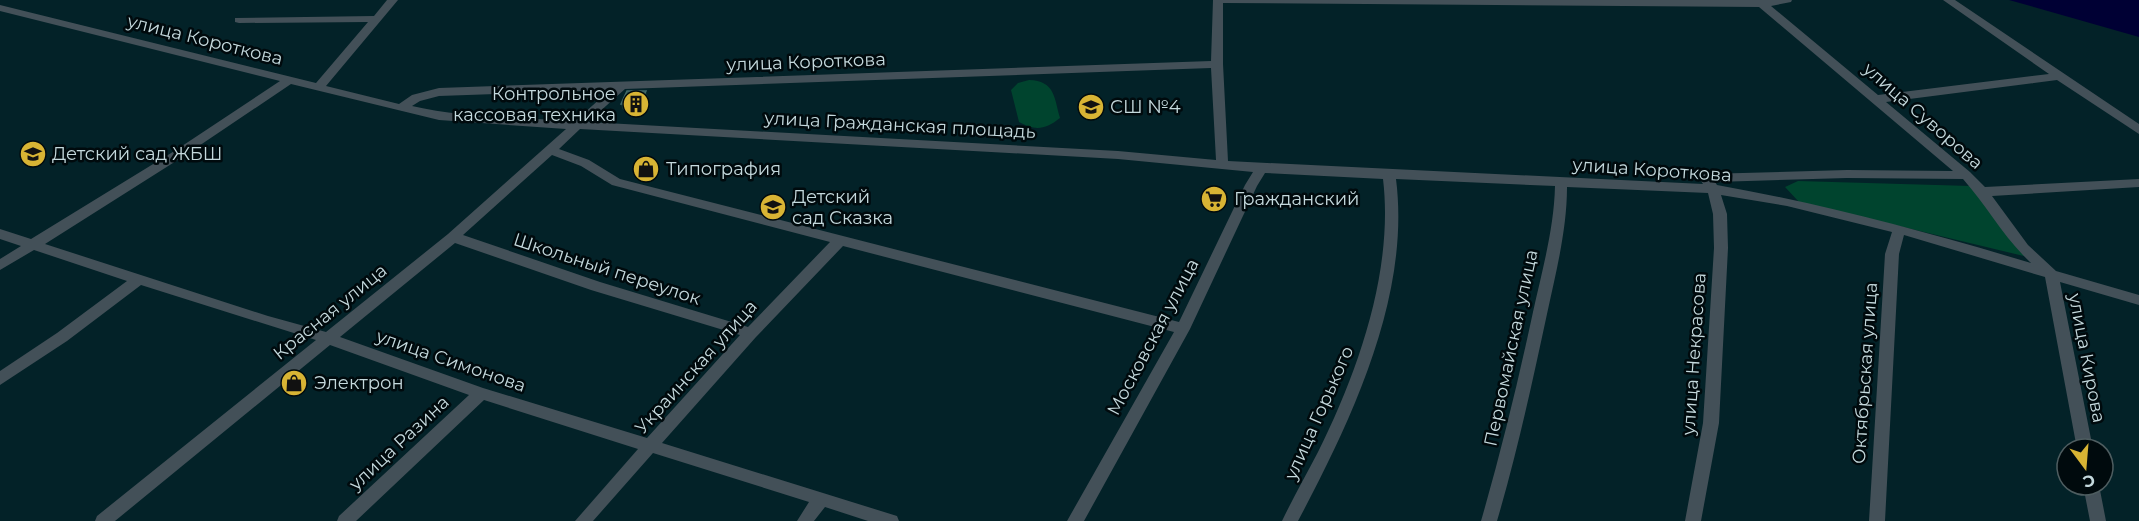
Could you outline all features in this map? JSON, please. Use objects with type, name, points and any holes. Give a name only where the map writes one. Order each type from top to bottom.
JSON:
[{"type":"street","points":[[319,87],[393,0]]},
{"type":"street","points":[[1222,165],[1217,64],[1218,0],[1759,2],[1787,0]]},
{"type":"street","points":[[1948,0],[2139,130]]},
{"type":"street","name":"улица Суворова","points":[[1759,2],[1878,99],[1966,175],[1982,192],[2023,248],[2051,273]]},
{"type":"street","name":"улица Короткова","points":[[0,8],[439,116],[576,126]]},
{"type":"street","points":[[239,20],[378,19]]},
{"type":"street","name":"улица Короткова","points":[[401,108],[416,99],[439,92],[1217,64]]},
{"type":"street","points":[[1878,99],[2059,76]]},
{"type":"street","points":[[0,265],[180,153],[290,80]]},
{"type":"street","name":"Красная улица","points":[[103,521],[453,237],[620,87]]},
{"type":"street","points":[[2121,117],[2139,116]]},
{"type":"street","name":"улица Гражданская площадь","points":[[576,126],[1118,155],[1222,165]]},
{"type":"street","points":[[551,150],[585,163],[616,182],[1183,329]]},
{"type":"street","name":"улица Короткова","points":[[1222,165],[1389,176],[1713,189],[1787,202],[1899,229],[2139,300]]},
{"type":"street","name":"Московская улица","points":[[1075,521],[1183,329],[1251,185],[1262,169]]},
{"type":"street","points":[[1713,189],[1705,178],[1826,174],[1966,175]]},
{"type":"street","name":"улица Горького","points":[[1290,521],[1319,466],[1365,361],[1388,267],[1392,194],[1389,176]]},
{"type":"street","name":"Первомайская улица","points":[[1489,521],[1505,466],[1541,307],[1562,207],[1561,182]]},
{"type":"street","points":[[1982,192],[2139,183]]},
{"type":"street","name":"улица Некрасова","points":[[1693,521],[1711,423],[1716,376],[1721,248],[1720,214],[1713,189]]},
{"type":"street","name":"Октябрьская улица","points":[[1877,521],[1892,254],[1899,229]]},
{"type":"street","name":"улица Симонова","points":[[0,234],[330,339],[481,393],[651,448],[822,498],[891,521]]},
{"type":"street","name":"Школьный переулок","points":[[453,237],[596,286],[751,333]]},
{"type":"street","name":"Украинская улица","points":[[583,521],[651,448],[751,333],[840,240]]},
{"type":"street","name":"улица Кирова","points":[[2051,273],[2083,437]]},
{"type":"street","points":[[0,379],[62,337],[139,279]]},
{"type":"street","name":"улица Разина","points":[[345,521],[481,393]]},
{"type":"street","points":[[2093,497],[2098,521]]},
{"type":"street","points":[[806,521],[822,498]]},
{"type":"green space","points":[[1029,80],[1044,83],[1052,92],[1060,118],[1050,125],[1035,128],[1019,122],[1011,90],[1018,83]]},
{"type":"green space","points":[[1798,181],[1971,186],[2032,258],[1799,202],[1785,187]]},
{"type":"shaded area","points":[[2009,0],[2139,0],[2139,37]]},
{"type":"building","points":[[627,91],[646,91],[640,104],[621,104]]},
{"type":"place","name":"Контрольное кассовая техника","points":[[636,104]]},
{"type":"place","name":"СШ №4","points":[[1091,107]]},
{"type":"place","name":"Детский сад ЖБШ","points":[[33,154]]},
{"type":"place","name":"Типография","points":[[646,169]]},
{"type":"place","name":"Гражданский","points":[[1214,199]]},
{"type":"place","name":"Детский сад Сказка","points":[[773,207]]},
{"type":"place","name":"Электрон","points":[[294,383]]}]
